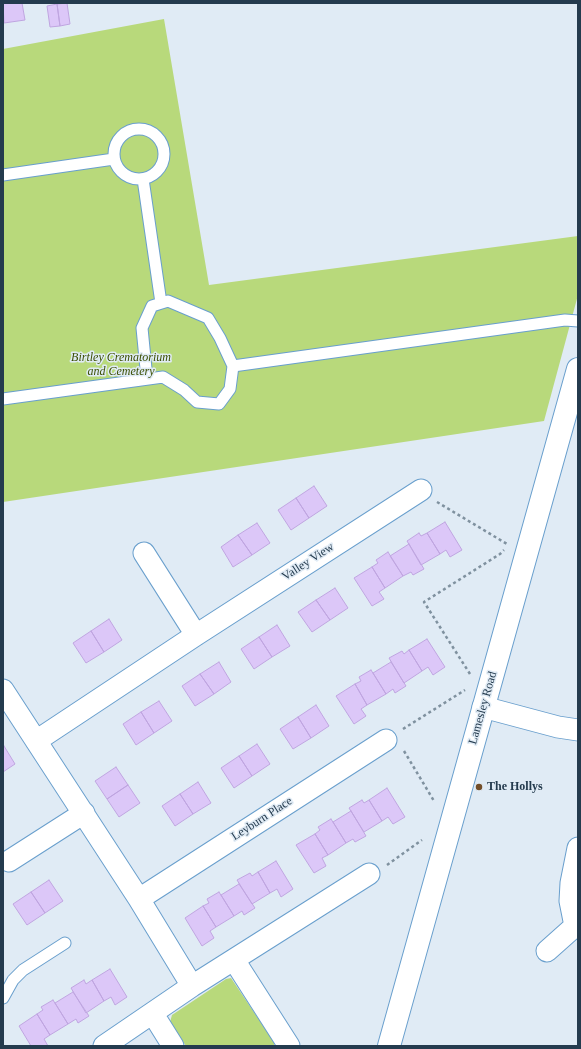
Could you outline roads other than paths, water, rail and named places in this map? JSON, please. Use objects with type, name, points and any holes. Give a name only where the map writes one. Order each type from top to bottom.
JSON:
[{"type":"street","name":"Lamesley Road","points":[[389,1046],[481,692],[578,370]]},
{"type":"street","name":"Valley View","points":[[36,741],[196,635],[421,490]]},
{"type":"street","points":[[144,553],[196,635]]},
{"type":"street","points":[[3,690],[139,898],[192,986]]},
{"type":"street","points":[[481,692],[558,727],[578,730]]},
{"type":"street","name":"Leyburn Place","points":[[139,898],[390,737]]},
{"type":"street","points":[[9,861],[84,813]]},
{"type":"street","points":[[546,952],[577,927],[570,901],[571,883],[578,848]]},
{"type":"street","points":[[104,1046],[192,986],[369,874]]},
{"type":"street","points":[[234,960],[289,1046]]},
{"type":"street","points":[[153,1014],[173,1046]]},
{"type":"lane","points":[[133,129],[150,131],[158,137],[163,144],[164,162],[154,175],[144,179],[130,178],[123,174],[117,167],[114,158],[114,149],[118,140],[124,133],[133,129]]},
{"type":"lane","points":[[3,175],[114,158]]},
{"type":"lane","points":[[144,179],[160,303]]},
{"type":"lane","points":[[3,399],[163,377],[184,390],[196,402],[219,404],[230,389],[233,366],[220,338],[208,318],[168,301],[152,306],[142,328],[147,379]]},
{"type":"lane","points":[[233,366],[565,320],[578,321]]},
{"type":"lane","points":[[3,998],[13,980],[23,970],[65,943]]},
{"type":"place","name":"The Hollys","points":[[479,787]]},
{"type":"park label","name":"Birtley Crematorium and Cemetery","points":[[121,365]]}]
